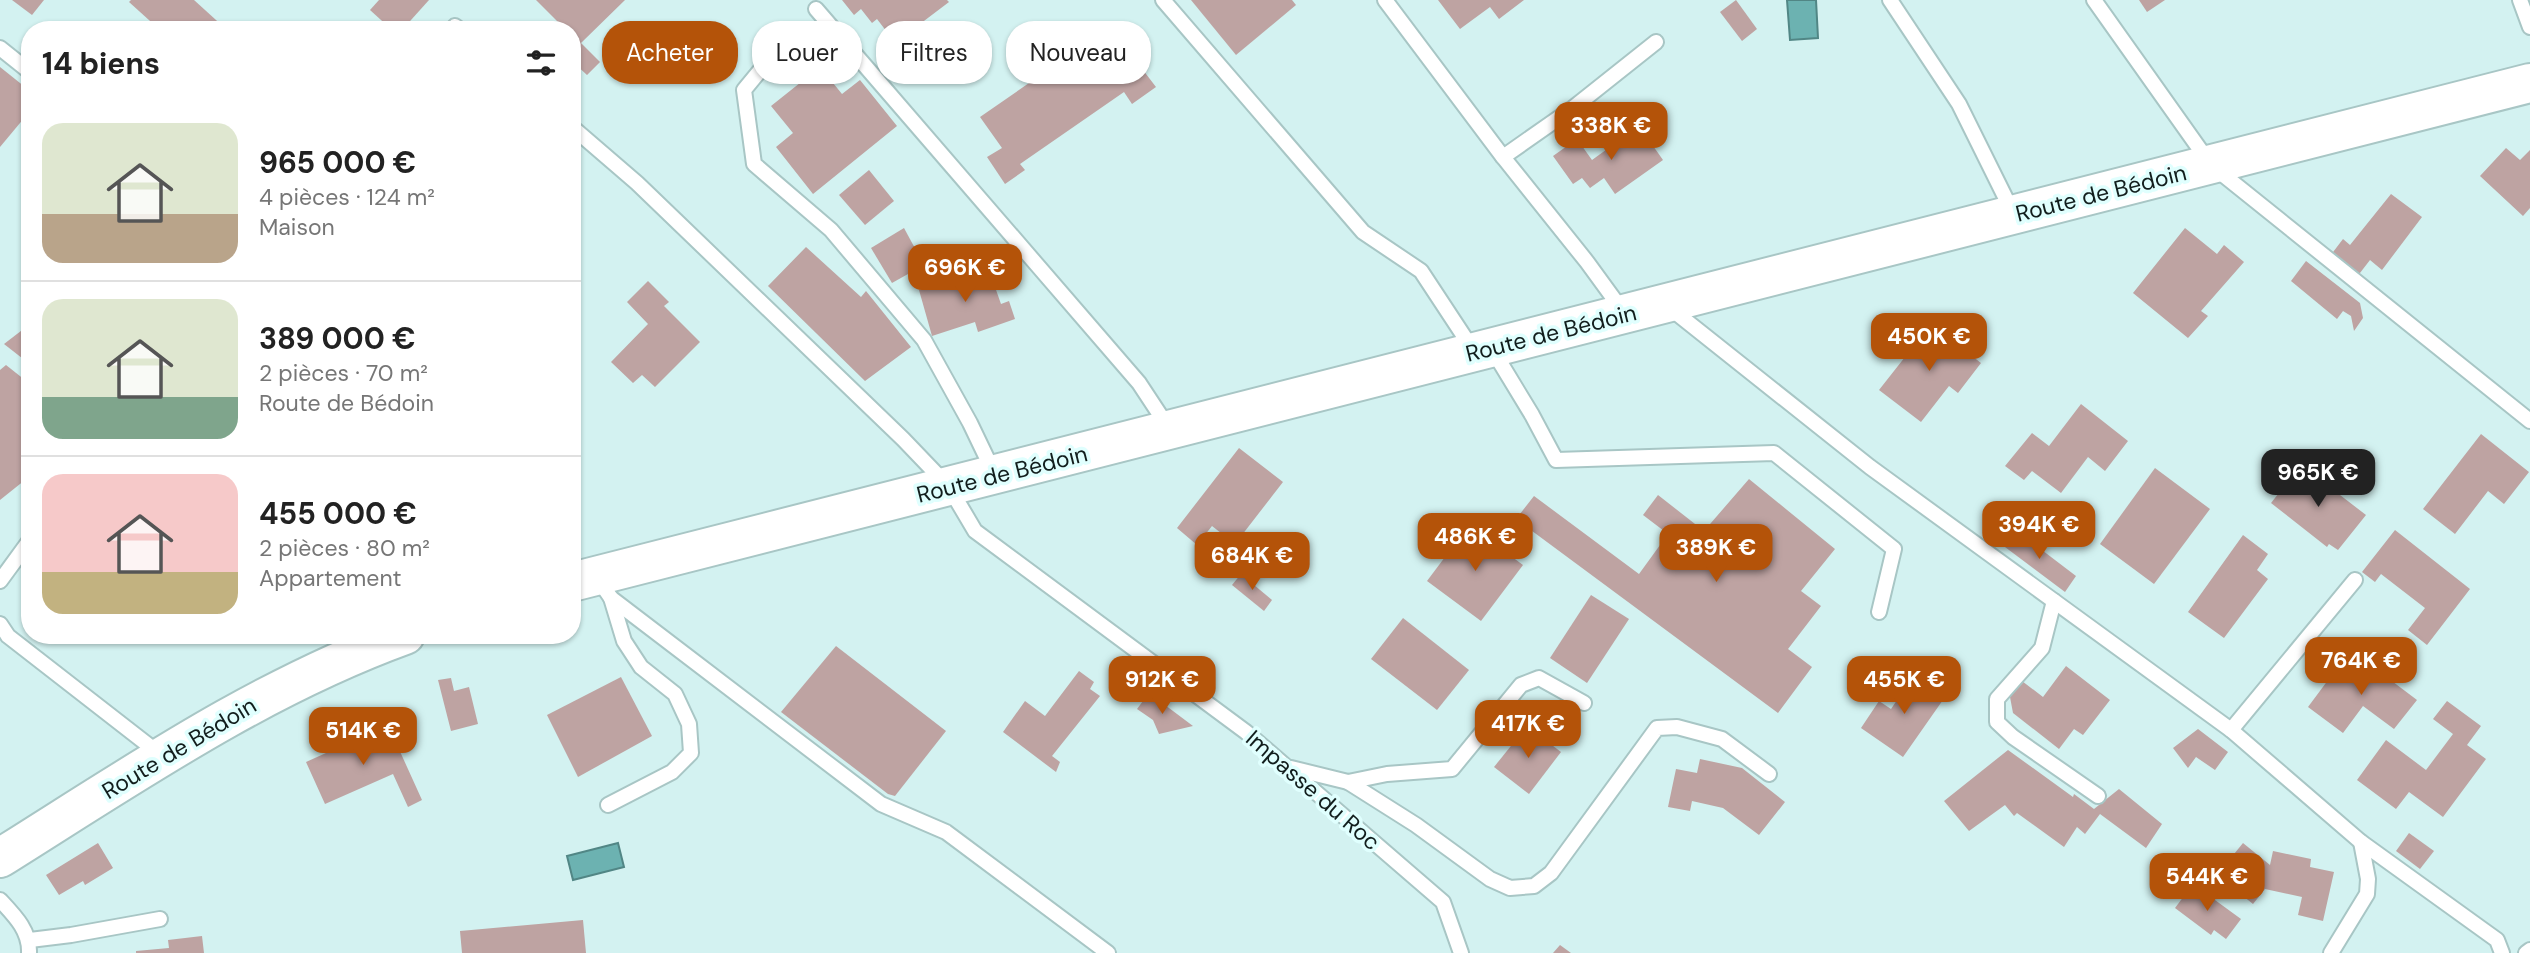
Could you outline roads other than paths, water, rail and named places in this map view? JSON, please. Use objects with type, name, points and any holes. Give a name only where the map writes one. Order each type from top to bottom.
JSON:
[{"type":"main road","name":"Route de Bédoin","points":[[593,585],[948,487],[2530,83]]},
{"type":"main road","name":"Route de Bédoin","points":[[0,858],[343,645]]},
{"type":"lane","points":[[1163,0],[1363,232],[1421,271],[1532,415],[1556,460],[1774,453],[1894,548],[1879,612]]},
{"type":"lane","points":[[1385,0],[1625,314]]},
{"type":"lane","points":[[1889,0],[1959,104],[2014,215]]},
{"type":"lane","points":[[2094,0],[2211,165],[2530,421]]},
{"type":"lane","points":[[2520,0],[2530,27]]},
{"type":"lane","points":[[816,9],[1139,383],[1170,431]]},
{"type":"lane","points":[[1503,157],[1573,108],[1656,41]]},
{"type":"lane","points":[[0,48],[21,65]]},
{"type":"lane","points":[[752,80],[744,90],[754,164],[831,230],[924,340],[995,475]]},
{"type":"lane","name":"Impasse du Roc","points":[[581,135],[637,183],[903,439],[948,487],[975,531],[1247,732],[1443,902],[1461,953]]},
{"type":"lane","points":[[1665,304],[1870,467],[2231,730],[2361,842],[2497,940],[2502,953]]},
{"type":"lane","points":[[0,581],[21,552]]},
{"type":"lane","points":[[2231,730],[2355,580]]},
{"type":"lane","points":[[593,585],[641,667],[675,694],[689,724],[691,753],[672,772],[608,805]]},
{"type":"lane","points":[[593,585],[880,804],[946,832],[1108,953]]},
{"type":"lane","points":[[2054,601],[2042,648],[1997,699],[1997,722],[2013,737],[2098,796]]},
{"type":"lane","points":[[0,624],[8,636],[162,756]]},
{"type":"lane","points":[[1348,782],[1387,774],[1452,769],[1521,685],[1539,678],[1584,703]]},
{"type":"lane","points":[[1286,767],[1348,782],[1416,825],[1490,879],[1510,888],[1534,886],[1552,873],[1657,728],[1676,727],[1722,739],[1769,774]]},
{"type":"lane","points":[[2331,953],[2367,894],[2368,879],[2361,842]]},
{"type":"lane","points":[[0,900],[16,917],[29,946],[71,935],[160,919]]},
{"type":"lane","points":[[2526,953],[2530,950]]},
{"type":"water","points":[[1787,0],[1816,0],[1818,38],[1790,40]]},
{"type":"water","points":[[618,843],[624,867],[573,880],[567,856]]}]
